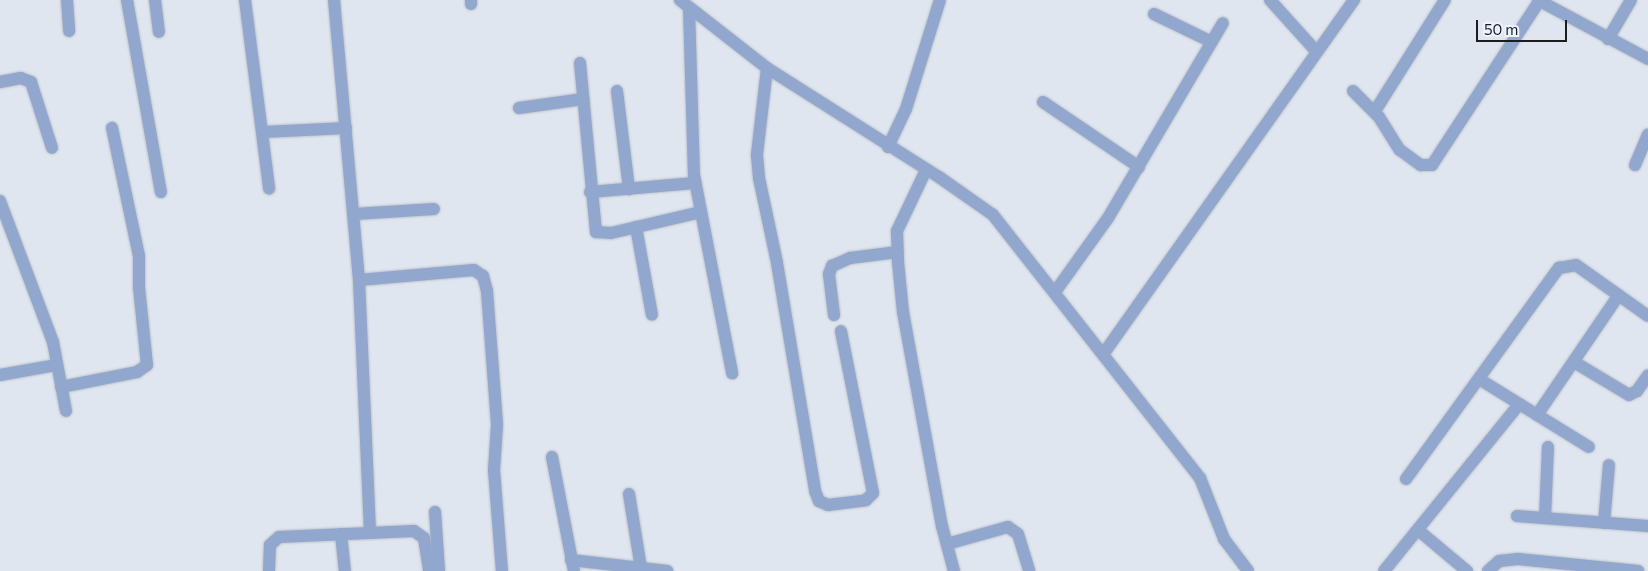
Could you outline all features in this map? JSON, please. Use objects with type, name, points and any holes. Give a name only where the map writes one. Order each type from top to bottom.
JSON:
[{"type":"street","points":[[67,0],[68,31]]},
{"type":"street","points":[[128,0],[161,192]]},
{"type":"street","points":[[155,0],[159,32]]},
{"type":"street","points":[[245,0],[264,132],[269,188]]},
{"type":"street","points":[[334,0],[359,280],[370,532]]},
{"type":"street","points":[[888,147],[906,109],[940,0]]},
{"type":"street","points":[[1270,0],[1316,51]]},
{"type":"street","points":[[1104,353],[1316,51],[1354,0]]},
{"type":"street","points":[[1375,111],[1445,0]]},
{"type":"street","points":[[1353,91],[1375,111],[1400,150],[1421,165],[1432,165],[1539,0],[1608,39],[1648,58]]},
{"type":"street","points":[[1608,39],[1630,0]]},
{"type":"street","points":[[685,4],[766,68],[926,170],[992,215],[1104,353],[1200,478],[1224,539],[1248,571]]},
{"type":"street","points":[[685,4],[695,183],[732,372]]},
{"type":"street","points":[[1154,14],[1212,42]]},
{"type":"street","points":[[1055,292],[1108,218],[1223,23]]},
{"type":"street","points":[[580,63],[590,192],[596,232],[603,234],[701,212]]},
{"type":"street","points":[[766,68],[757,155],[759,178],[777,263],[815,491],[820,501],[828,505],[866,500],[873,493],[841,331]]},
{"type":"street","points":[[0,82],[21,78],[31,82],[52,148]]},
{"type":"street","points":[[617,91],[629,189]]},
{"type":"street","points":[[519,108],[583,99]]},
{"type":"street","points":[[1044,102],[1139,167]]},
{"type":"street","points":[[61,387],[137,372],[147,365],[139,287],[140,256],[112,128]]},
{"type":"street","points":[[264,132],[346,128]]},
{"type":"street","points":[[1635,165],[1648,135]]},
{"type":"street","points":[[926,170],[900,220],[897,231],[898,252],[904,312],[947,544],[954,571]]},
{"type":"street","points":[[590,192],[695,183]]},
{"type":"street","points":[[0,201],[53,342],[66,411]]},
{"type":"street","points":[[354,214],[434,209]]},
{"type":"street","points":[[636,227],[652,315]]},
{"type":"street","points":[[834,315],[829,274],[832,266],[850,258],[898,252]]},
{"type":"street","points":[[1406,479],[1559,268],[1576,265],[1648,316]]},
{"type":"street","points":[[359,280],[474,270],[483,276],[487,291],[497,425],[494,470],[502,571]]},
{"type":"street","points":[[1537,415],[1619,295]]},
{"type":"street","points":[[1574,362],[1629,395],[1638,390],[1648,375]]},
{"type":"street","points":[[0,375],[57,365]]},
{"type":"street","points":[[1479,378],[1588,447]]},
{"type":"street","points":[[1384,571],[1519,404]]},
{"type":"street","points":[[1545,518],[1548,447]]},
{"type":"street","points":[[552,457],[572,566],[641,568],[667,571]]},
{"type":"street","points":[[1604,523],[1609,465]]},
{"type":"street","points":[[630,494],[641,568]]},
{"type":"street","points":[[435,512],[439,571]]},
{"type":"street","points":[[1518,516],[1648,526]]},
{"type":"street","points":[[947,544],[1008,526],[1018,534],[1029,571]]},
{"type":"street","points":[[1418,530],[1467,571]]},
{"type":"street","points":[[270,571],[270,545],[275,538],[370,532],[419,533],[426,545],[429,571]]},
{"type":"street","points":[[341,534],[345,571]]},
{"type":"street","points":[[1488,571],[1506,559],[1638,571]]}]
